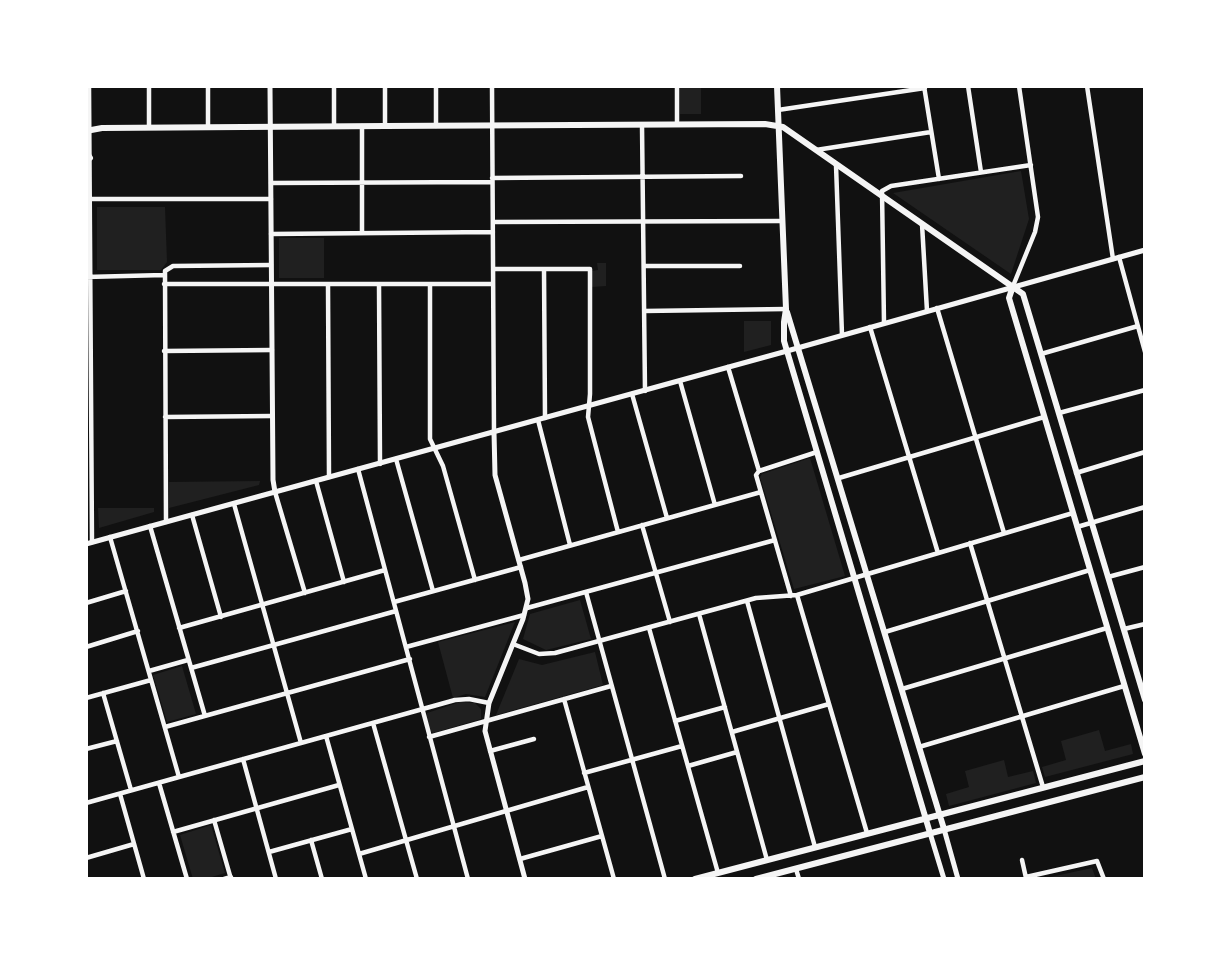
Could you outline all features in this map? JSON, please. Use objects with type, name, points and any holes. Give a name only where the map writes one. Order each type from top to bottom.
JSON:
[{"type":"main road","points":[[777,86],[786,309],[783,334],[930,833]]},
{"type":"main road","points":[[87,131],[149,127],[779,125],[1023,294],[1145,700]]},
{"type":"main road","points":[[1013,286],[1009,299],[1145,754]]},
{"type":"main road","points":[[786,309],[944,829]]},
{"type":"main road","points":[[695,879],[1145,761]]},
{"type":"main road","points":[[756,879],[1145,777]]},
{"type":"street","points":[[89,86],[89,543],[728,368],[1145,250]]},
{"type":"street","points":[[149,86],[149,127]]},
{"type":"street","points":[[208,86],[208,127]]},
{"type":"street","points":[[270,86],[272,480],[305,593]]},
{"type":"street","points":[[334,86],[334,126]]},
{"type":"street","points":[[385,86],[385,126]]},
{"type":"street","points":[[436,86],[436,126]]},
{"type":"street","points":[[492,86],[495,475],[527,594],[526,612],[489,704],[485,721],[490,751],[525,879]]},
{"type":"street","points":[[677,86],[677,124]]},
{"type":"street","points":[[968,86],[981,172]]},
{"type":"street","points":[[1013,286],[1038,222],[1018,86]]},
{"type":"street","points":[[1087,86],[1116,258],[1145,352]]},
{"type":"street","points":[[778,110],[924,87],[939,179]]},
{"type":"street","points":[[642,125],[645,391]]},
{"type":"street","points":[[362,126],[362,233]]},
{"type":"street","points":[[816,150],[931,132]]},
{"type":"street","points":[[836,164],[842,335]]},
{"type":"street","points":[[884,323],[880,194],[887,186],[1031,165]]},
{"type":"street","points":[[271,183],[740,176]]},
{"type":"street","points":[[90,200],[271,199]]},
{"type":"street","points":[[493,222],[783,221]]},
{"type":"street","points":[[922,223],[927,311]]},
{"type":"street","points":[[271,234],[493,232]]},
{"type":"street","points":[[166,522],[165,271],[171,266],[271,265]]},
{"type":"street","points":[[644,266],[740,266]]},
{"type":"street","points":[[493,269],[590,269],[588,417],[618,532]]},
{"type":"street","points":[[544,269],[545,418]]},
{"type":"street","points":[[88,277],[164,275]]},
{"type":"street","points":[[164,284],[493,284]]},
{"type":"street","points":[[328,284],[329,477]]},
{"type":"street","points":[[379,284],[380,464]]},
{"type":"street","points":[[430,284],[430,435],[443,466],[475,580]]},
{"type":"street","points":[[937,308],[1004,533]]},
{"type":"street","points":[[644,312],[786,309]]},
{"type":"street","points":[[870,327],[938,553]]},
{"type":"street","points":[[1041,354],[1138,327]]},
{"type":"street","points":[[164,351],[272,350]]},
{"type":"street","points":[[728,368],[775,540],[829,704],[867,833]]},
{"type":"street","points":[[680,381],[715,505]]},
{"type":"street","points":[[1059,414],[1145,390]]},
{"type":"street","points":[[632,394],[667,518]]},
{"type":"street","points":[[165,417],[272,416]]},
{"type":"street","points":[[839,478],[1044,417]]},
{"type":"street","points":[[538,420],[570,545]]},
{"type":"street","points":[[757,472],[817,452]]},
{"type":"street","points":[[1076,472],[1145,452]]},
{"type":"street","points":[[396,459],[433,591]]},
{"type":"street","points":[[358,470],[468,879]]},
{"type":"street","points":[[316,481],[344,582]]},
{"type":"street","points":[[519,560],[761,492]]},
{"type":"street","points":[[234,503],[301,743]]},
{"type":"street","points":[[1077,527],[1145,508]]},
{"type":"street","points":[[513,644],[545,655],[762,597],[794,596],[1073,513]]},
{"type":"street","points":[[192,515],[221,617]]},
{"type":"street","points":[[642,525],[670,622]]},
{"type":"street","points":[[150,526],[205,716]]},
{"type":"street","points":[[110,537],[179,777]]},
{"type":"street","points":[[406,647],[586,592],[775,540]]},
{"type":"street","points":[[970,544],[1043,787]]},
{"type":"street","points":[[394,602],[521,567]]},
{"type":"street","points":[[1108,577],[1145,567]]},
{"type":"street","points":[[179,628],[385,570]]},
{"type":"street","points":[[885,632],[1090,570]]},
{"type":"street","points":[[86,603],[126,592]]},
{"type":"street","points":[[586,592],[665,879]]},
{"type":"street","points":[[747,601],[816,847]]},
{"type":"street","points":[[191,668],[396,611]]},
{"type":"street","points":[[699,614],[767,860]]},
{"type":"street","points":[[1124,629],[1145,624]]},
{"type":"street","points":[[649,628],[718,873]]},
{"type":"street","points":[[902,689],[1107,628]]},
{"type":"street","points":[[86,647],[138,631]]},
{"type":"street","points":[[165,727],[410,659]]},
{"type":"street","points":[[149,671],[188,660]]},
{"type":"street","points":[[86,698],[151,680]]},
{"type":"street","points":[[429,737],[611,686]]},
{"type":"street","points":[[919,747],[1124,686]]},
{"type":"street","points":[[103,693],[131,790]]},
{"type":"street","points":[[86,803],[463,698],[489,704]]},
{"type":"street","points":[[564,699],[614,879]]},
{"type":"street","points":[[732,732],[829,704]]},
{"type":"street","points":[[675,721],[725,707]]},
{"type":"street","points":[[373,723],[417,879]]},
{"type":"street","points":[[326,736],[366,879]]},
{"type":"street","points":[[490,751],[534,739]]},
{"type":"street","points":[[86,749],[117,741]]},
{"type":"street","points":[[584,773],[682,746]]},
{"type":"street","points":[[688,766],[737,752]]},
{"type":"street","points":[[243,759],[276,879]]},
{"type":"street","points":[[159,783],[187,879]]},
{"type":"street","points":[[173,832],[339,785]]},
{"type":"street","points":[[359,854],[588,788]]},
{"type":"street","points":[[120,794],[144,879]]},
{"type":"street","points":[[214,820],[231,878],[224,879]]},
{"type":"street","points":[[269,852],[352,829]]},
{"type":"street","points":[[944,829],[958,879]]},
{"type":"street","points":[[930,833],[944,879]]},
{"type":"street","points":[[520,859],[602,836]]},
{"type":"street","points":[[312,840],[322,879]]},
{"type":"street","points":[[86,858],[134,844]]},
{"type":"street","points":[[1022,860],[1026,878],[1097,861],[1104,879]]},
{"type":"street","points":[[796,869],[799,879]]},
{"type":"shaded area","points":[[680,86],[701,86],[701,114],[680,114]]},
{"type":"shaded area","points":[[1021,171],[1029,219],[1011,274],[893,193]]},
{"type":"shaded area","points":[[97,207],[165,207],[167,262],[161,270],[97,270]]},
{"type":"shaded area","points":[[279,238],[324,238],[324,278],[279,278]]},
{"type":"shaded area","points":[[597,263],[606,263],[606,286],[592,287],[592,271],[598,270]]},
{"type":"shaded area","points":[[744,321],[771,321],[771,345],[744,352]]},
{"type":"shaded area","points":[[810,458],[845,576],[794,589],[760,477]]},
{"type":"shaded area","points":[[260,481],[259,485],[169,508],[169,482]]},
{"type":"shaded area","points":[[98,508],[154,508],[154,512],[99,528]]},
{"type":"shaded area","points":[[580,600],[591,639],[546,650],[523,639],[530,614]]},
{"type":"shaded area","points":[[515,622],[485,697],[466,694],[453,698],[438,642]]},
{"type":"shaded area","points":[[595,652],[603,685],[496,715],[519,659],[542,665]]},
{"type":"shaded area","points":[[182,666],[196,714],[167,722],[153,675]]},
{"type":"shaded area","points":[[460,702],[475,703],[481,709],[481,719],[433,733],[430,731],[427,713]]},
{"type":"shaded area","points":[[1099,730],[1105,751],[1131,744],[1133,754],[1045,777],[1042,767],[1066,760],[1061,741]]},
{"type":"shaded area","points":[[1004,760],[1008,777],[1033,771],[1036,783],[949,806],[946,794],[969,787],[965,771]]},
{"type":"shaded area","points":[[211,825],[225,873],[205,879],[193,879],[180,835]]},
{"type":"shaded area","points":[[1092,868],[1096,879],[1041,879]]}]
